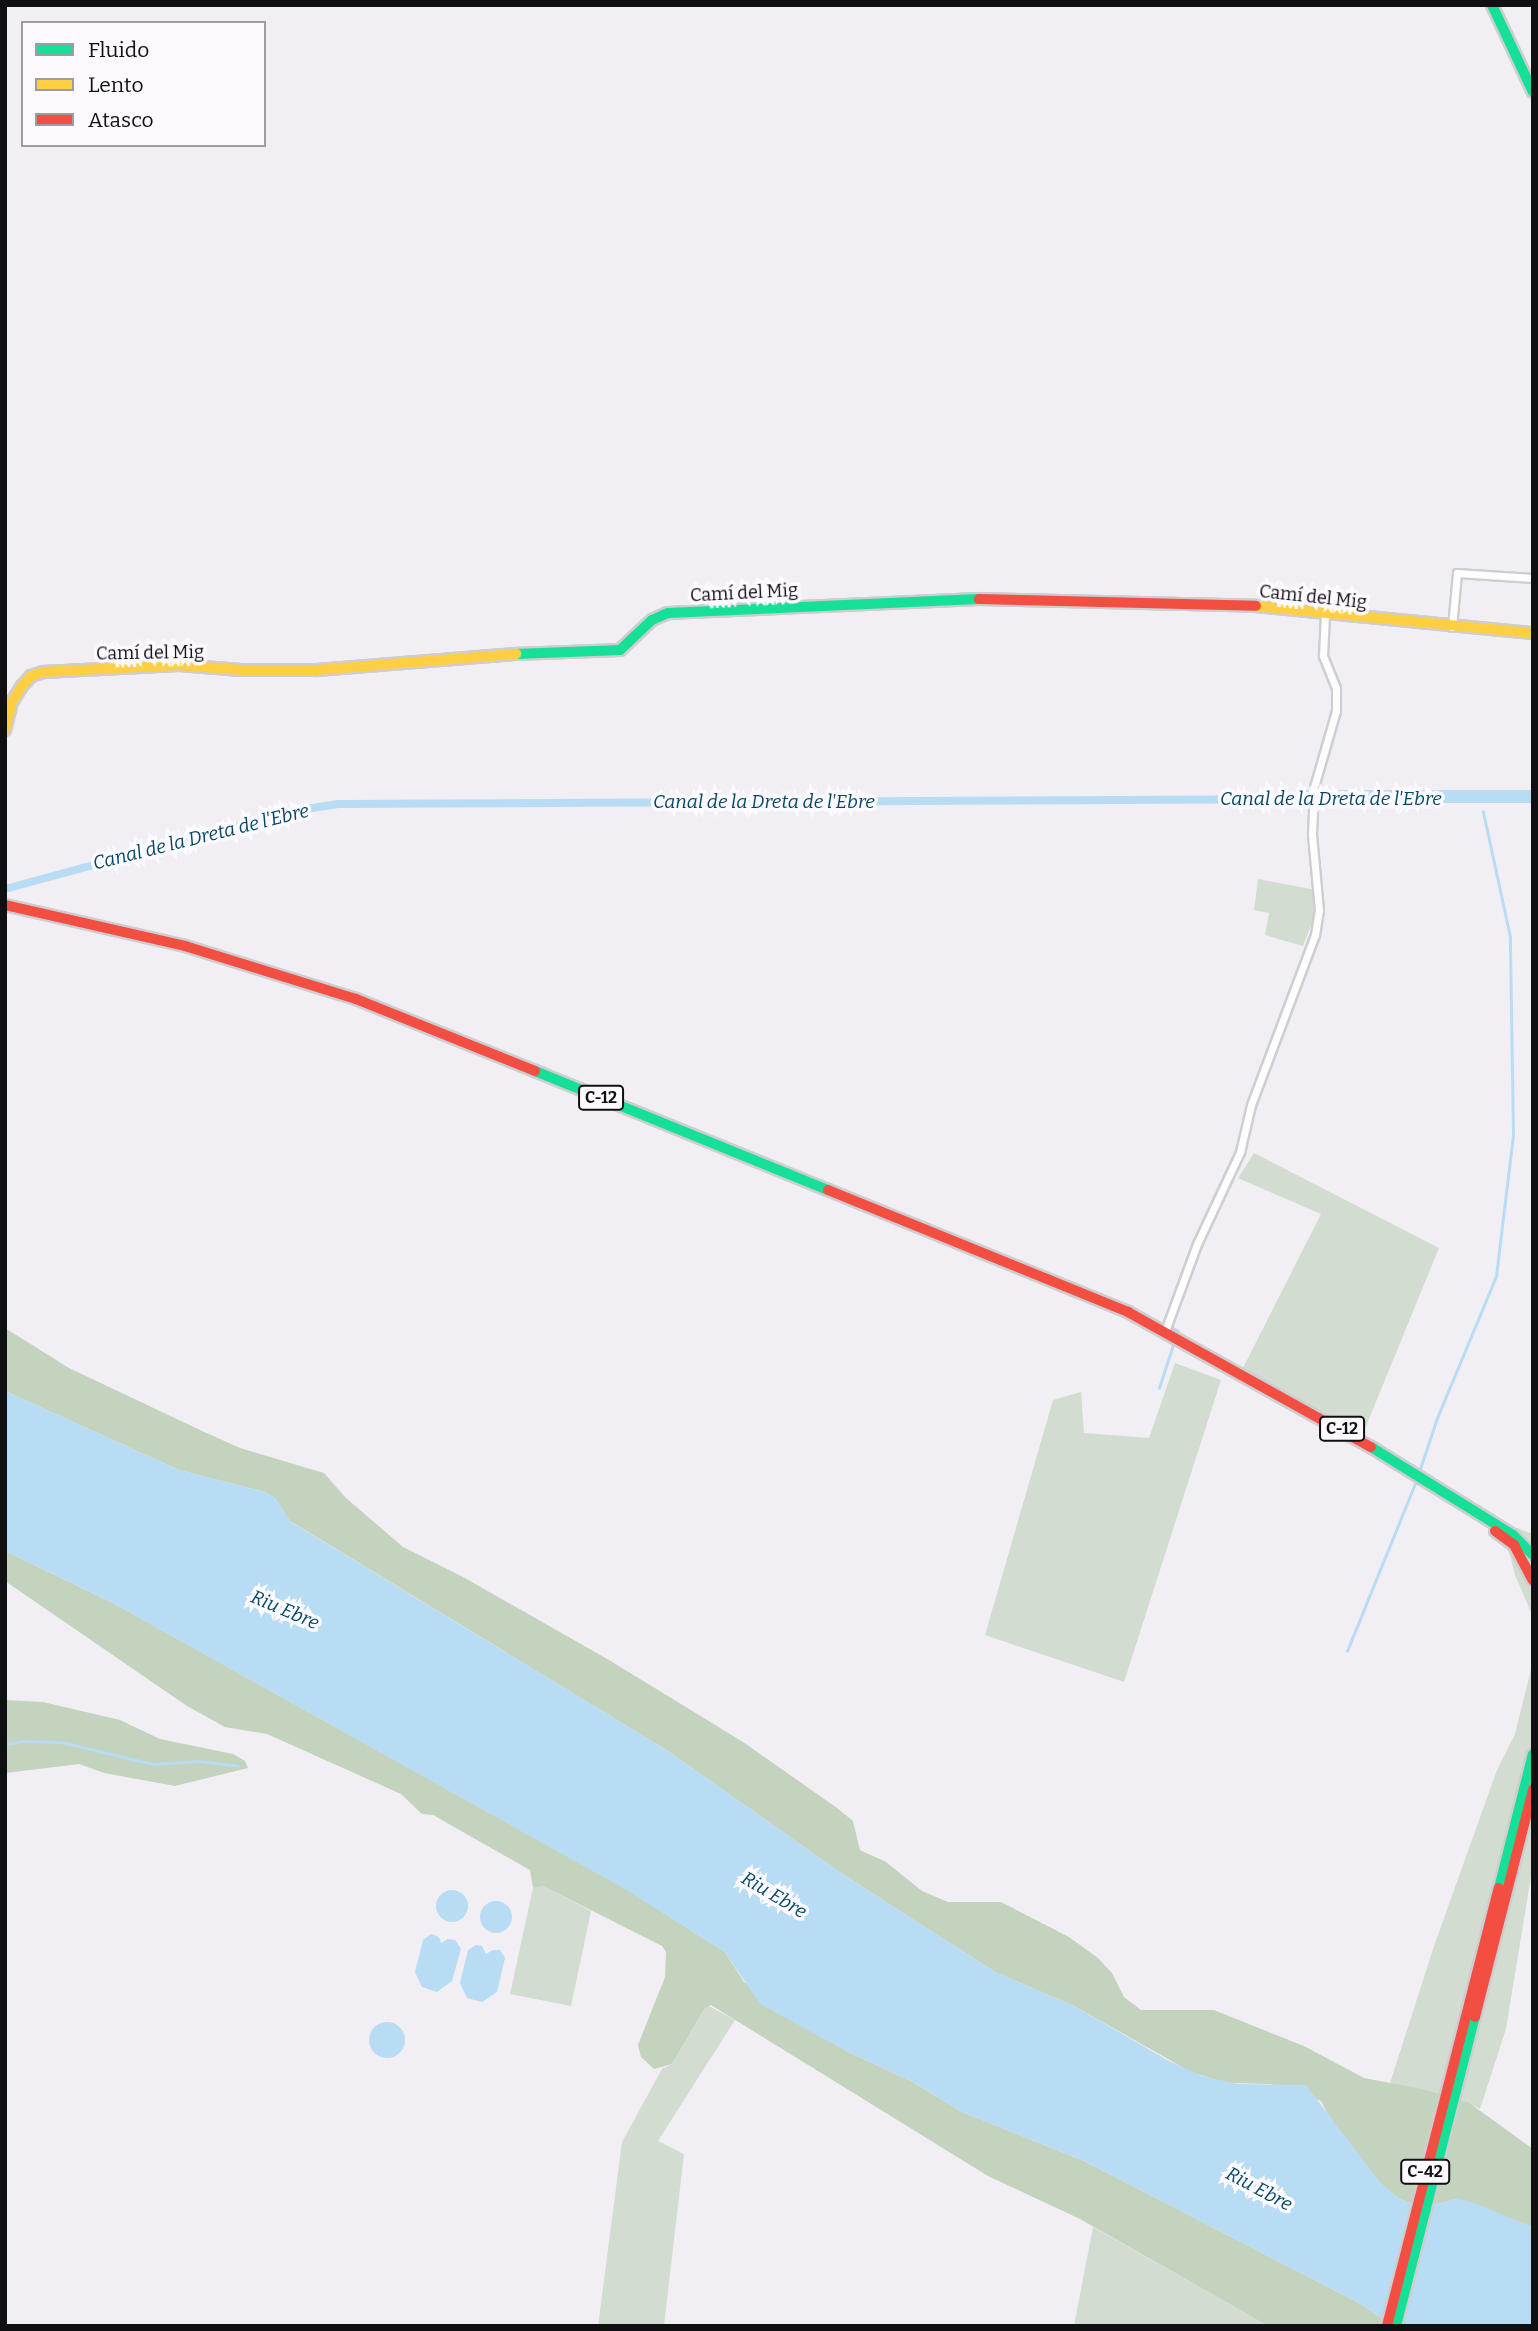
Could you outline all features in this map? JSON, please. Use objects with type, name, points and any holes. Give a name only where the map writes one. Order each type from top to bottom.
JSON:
[{"type":"main road","points":[[1492,5],[1533,92]]},
{"type":"main road","name":"Camí del Mig","points":[[5,730],[12,702],[22,686],[31,676],[43,672],[180,665],[241,670],[316,670],[515,654],[620,650],[652,620],[668,613],[968,598],[1091,604],[1221,604],[1533,634]]},
{"type":"main road","name":"C-12","points":[[5,905],[185,946],[356,999],[1067,1287],[1165,1331],[1341,1429],[1513,1535],[1533,1555]]},
{"type":"main road","points":[[1461,1503],[1474,1518],[1514,1545],[1533,1580]]},
{"type":"main road","name":"C-12","points":[[1513,1535],[1533,1541]]},
{"type":"main road","name":"C-42","points":[[1396,2326],[1533,1754]]},
{"type":"main road","name":"C-42","points":[[1387,2326],[1468,2020],[1533,1789]]},
{"type":"street","points":[[1452,627],[1457,573],[1533,578]]},
{"type":"street","points":[[1165,1331],[1197,1244],[1240,1152],[1251,1105],[1315,934],[1319,910],[1312,835],[1314,790],[1336,710],[1335,688],[1323,656],[1325,615]]},
{"type":"shaded area","points":[[1258,879],[1316,890],[1315,915],[1303,946],[1265,935],[1269,913],[1254,910]]},
{"type":"shaded area","points":[[1254,1153],[1439,1248],[1362,1436],[1243,1368],[1321,1214],[1238,1178]]},
{"type":"shaded area","points":[[1175,1363],[1221,1380],[1124,1682],[985,1635],[1053,1400],[1081,1392],[1084,1433],[1149,1438]]},
{"type":"shaded area","points":[[1517,1528],[1533,1534],[1533,1617],[1515,1575],[1509,1551]]},
{"type":"shaded area","points":[[1533,1661],[1533,1864],[1506,2029],[1480,2109],[1462,2100],[1390,2083],[1434,1946],[1497,1770],[1515,1734]]},
{"type":"shaded area","points":[[543,1886],[591,1911],[571,2006],[510,1994],[533,1888]]},
{"type":"shaded area","points":[[707,2005],[735,2020],[658,2141],[684,2154],[664,2326],[598,2326],[622,2142],[662,2069],[672,2064]]},
{"type":"shaded area","points":[[1093,2227],[1268,2326],[1074,2326]]},
{"type":"green space","points":[[5,1328],[69,1368],[200,1430],[240,1448],[324,1473],[346,1498],[403,1547],[463,1577],[609,1660],[743,1742],[853,1821],[860,1850],[886,1862],[922,1891],[948,1902],[1001,1902],[1069,1937],[1098,1958],[1112,1973],[1124,1997],[1141,2010],[1214,2010],[1304,2046],[1364,2078],[1422,2089],[1468,2102],[1533,2149],[1533,2227],[1456,2199],[1422,2208],[1400,2199],[1382,2185],[1332,2122],[1321,2101],[1271,2084],[1226,2083],[1191,2072],[1074,2006],[995,1972],[841,1873],[668,1751],[290,1521],[275,1498],[265,1492],[179,1470],[5,1391]]},
{"type":"green space","points":[[5,1551],[113,1603],[624,1888],[725,1952],[744,1982],[846,2051],[911,2081],[962,2112],[1084,2161],[1357,2302],[1394,2326],[1268,2326],[1080,2219],[988,2176],[711,2005],[705,2008],[672,2064],[654,2069],[641,2057],[638,2045],[665,1977],[666,1952],[662,1946],[543,1886],[533,1888],[530,1870],[433,1815],[422,1814],[401,1794],[267,1734],[225,1727],[187,1706],[5,1581]]},
{"type":"green space","points":[[5,1700],[43,1702],[120,1720],[160,1739],[233,1754],[245,1761],[248,1768],[175,1786],[104,1773],[79,1764],[5,1773]]},
{"type":"water","points":[[1305,790],[1533,790],[1533,803],[1305,803]]},
{"type":"water","name":"Riu Ebre","points":[[5,1391],[179,1470],[265,1492],[275,1498],[291,1522],[668,1751],[841,1873],[995,1972],[1074,2006],[1169,2061],[1202,2076],[1237,2084],[1306,2085],[1382,2185],[1400,2199],[1422,2208],[1456,2199],[1469,2201],[1533,2227],[1533,2326],[1394,2326],[1357,2302],[1084,2161],[962,2112],[911,2081],[846,2051],[760,2004],[725,1952],[623,1888],[113,1603],[5,1551]]},
{"type":"water","points":[[452,1890],[463,1895],[468,1906],[463,1917],[452,1922],[441,1917],[436,1906],[441,1895]]},
{"type":"water","points":[[496,1901],[507,1906],[512,1917],[507,1928],[496,1933],[485,1928],[480,1917],[485,1906]]},
{"type":"water","points":[[431,1934],[439,1937],[441,1943],[448,1939],[455,1940],[461,1949],[452,1981],[437,1992],[422,1987],[415,1972],[423,1940]]},
{"type":"water","points":[[476,1945],[482,1946],[486,1954],[500,1950],[505,1958],[497,1992],[482,2002],[467,1998],[460,1983],[468,1950]]},
{"type":"water","points":[[387,2022],[399,2028],[405,2040],[399,2052],[387,2058],[375,2052],[369,2040],[375,2028]]},
{"type":"waterway","name":"Canal de la Dreta de l'Ebre","points":[[5,889],[293,811],[338,804],[1313,799]]},
{"type":"waterway","points":[[1419,1472],[1437,1418],[1496,1276],[1513,1136],[1510,937],[1483,812]]},
{"type":"waterway","points":[[1165,1319],[1191,1248]]},
{"type":"waterway","points":[[1173,1328],[1178,1331]]},
{"type":"waterway","points":[[1159,1388],[1173,1345]]},
{"type":"waterway","points":[[1347,1651],[1417,1479]]},
{"type":"waterway","points":[[5,1744],[25,1741],[62,1742],[153,1764],[199,1761],[238,1766]]},
{"type":"traffic: fast","points":[[1492,5],[1533,92]]},
{"type":"traffic: fast","points":[[516,654],[620,650],[652,620],[668,613],[979,599]]},
{"type":"traffic: fast","points":[[535,1071],[828,1190]]},
{"type":"traffic: fast","points":[[1371,1447],[1513,1535],[1533,1555]]},
{"type":"traffic: fast","points":[[1499,1888],[1533,1754]]},
{"type":"traffic: fast","points":[[1396,2326],[1475,2017]]},
{"type":"traffic: slow","points":[[1256,606],[1533,633]]},
{"type":"traffic: slow","points":[[5,730],[12,702],[22,686],[31,676],[43,672],[179,665],[241,670],[316,670],[516,654]]},
{"type":"traffic: jam","points":[[979,599],[1256,606]]},
{"type":"traffic: jam","points":[[5,905],[185,946],[356,999],[535,1071]]},
{"type":"traffic: jam","points":[[828,1190],[1128,1312],[1371,1447]]},
{"type":"traffic: jam","points":[[1495,1531],[1514,1545],[1533,1580]]},
{"type":"traffic: jam","points":[[1475,2017],[1533,1789]]},
{"type":"traffic: jam","points":[[1387,2326],[1499,1888]]}]
